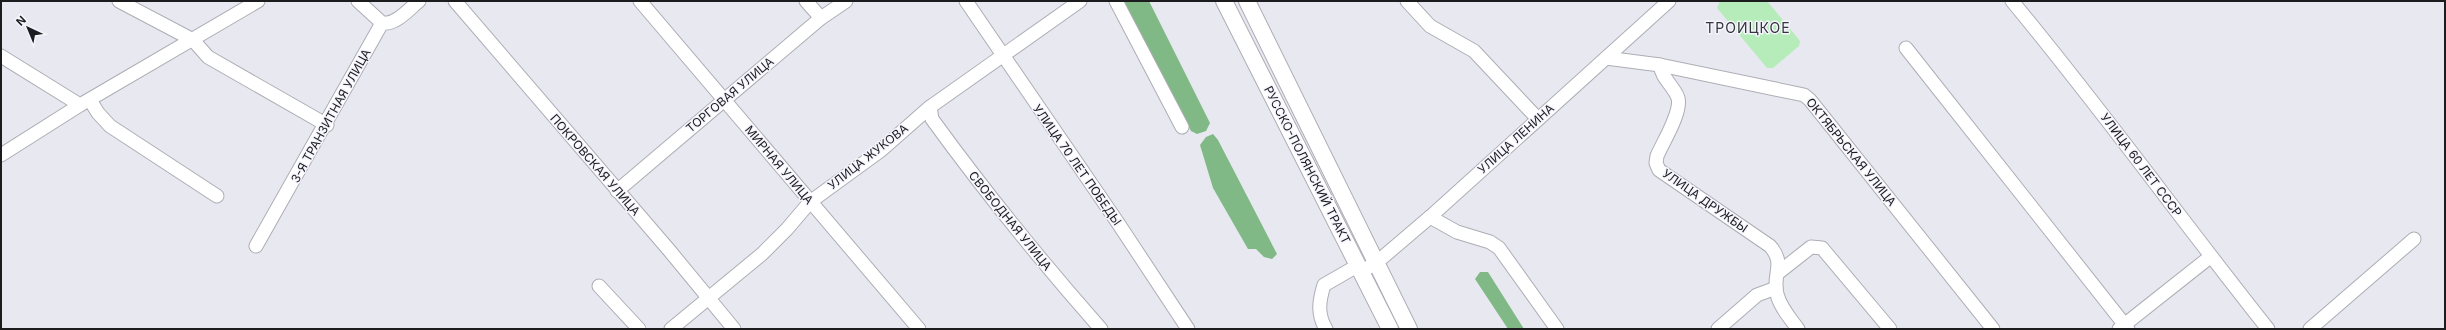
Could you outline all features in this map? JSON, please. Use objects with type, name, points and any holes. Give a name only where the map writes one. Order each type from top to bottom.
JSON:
[{"type":"main road","name":"РУССКО-ПОЛЯНСКИЙ ТРАКТ","points":[[1224,1],[1390,329]]},
{"type":"main road","name":"РУССКО-ПОЛЯНСКИЙ ТРАКТ","points":[[1247,1],[1409,329]]},
{"type":"street","points":[[119,1],[194,40],[208,57],[327,125]]},
{"type":"street","points":[[1,155],[85,103],[258,1]]},
{"type":"street","points":[[358,1],[382,23],[387,24],[394,21],[419,1]]},
{"type":"street","name":"ПОКРОВСКАЯ УЛИЦА","points":[[455,1],[734,329]]},
{"type":"street","name":"МИРНАЯ УЛИЦА","points":[[640,1],[919,329]]},
{"type":"street","points":[[806,1],[822,18]]},
{"type":"street","name":"ТОРГОВАЯ УЛИЦА","points":[[617,191],[822,18],[846,1]]},
{"type":"street","name":"УЛИЦА 70 ЛЕТ ПОБЕДЫ","points":[[966,1],[1188,329]]},
{"type":"street","name":"УЛИЦА ЖУКОВА","points":[[672,329],[762,254],[787,229],[810,202],[880,151],[930,107],[1080,1]]},
{"type":"street","points":[[1116,1],[1182,127]]},
{"type":"street","points":[[1407,1],[1430,26],[1474,51],[1538,119]]},
{"type":"street","name":"УЛИЦА ЛЕНИНА","points":[[1326,329],[1321,320],[1319,310],[1324,285],[1376,263],[1430,218],[1669,1]]},
{"type":"street","name":"УЛИЦА 60 ЛЕТ СССР","points":[[2012,1],[2065,65],[2210,257],[2268,329]]},
{"type":"street","name":"3-Я ТРАНЗИТНАЯ УЛИЦА","points":[[256,246],[327,125],[382,23]]},
{"type":"street","points":[[1906,48],[2124,328],[2210,257]]},
{"type":"street","points":[[1,56],[85,103],[98,113],[110,126],[217,196]]},
{"type":"street","name":"ОКТЯБРЬСКАЯ УЛИЦА","points":[[1606,58],[1660,65],[1798,92],[1810,100],[1993,329]]},
{"type":"street","name":"УЛИЦА ДРУЖБЫ","points":[[1660,65],[1662,74],[1678,97],[1679,106],[1657,156],[1656,163],[1659,170],[1770,246],[1776,253],[1779,262],[1776,288],[1780,304],[1798,329]]},
{"type":"street","name":"СВОБОДНАЯ УЛИЦА","points":[[930,107],[932,119],[979,183],[1056,278],[1101,329]]},
{"type":"street","points":[[1430,218],[1457,232],[1485,240],[1499,248],[1557,329]]},
{"type":"street","points":[[2310,329],[2414,239]]},
{"type":"street","points":[[1778,273],[1811,247],[1822,248],[1890,329]]},
{"type":"street","points":[[599,286],[639,329]]},
{"type":"street","points":[[1718,329],[1758,295],[1776,288]]},
{"type":"green space","points":[[1121,1],[1149,1],[1210,123],[1206,131],[1197,134],[1191,131],[1140,41]]},
{"type":"green space","points":[[1720,1],[1767,1],[1800,41],[1799,46],[1773,68],[1767,68],[1717,8]]},
{"type":"green space","points":[[1213,134],[1218,140],[1277,254],[1272,259],[1264,257],[1256,249],[1248,249],[1213,188],[1200,145],[1206,137]]},
{"type":"green space","points":[[1480,272],[1488,272],[1524,329],[1508,329],[1475,279]]},
{"type":"district","name":"ТРОИЦКОЕ","points":[[1748,28]]}]
